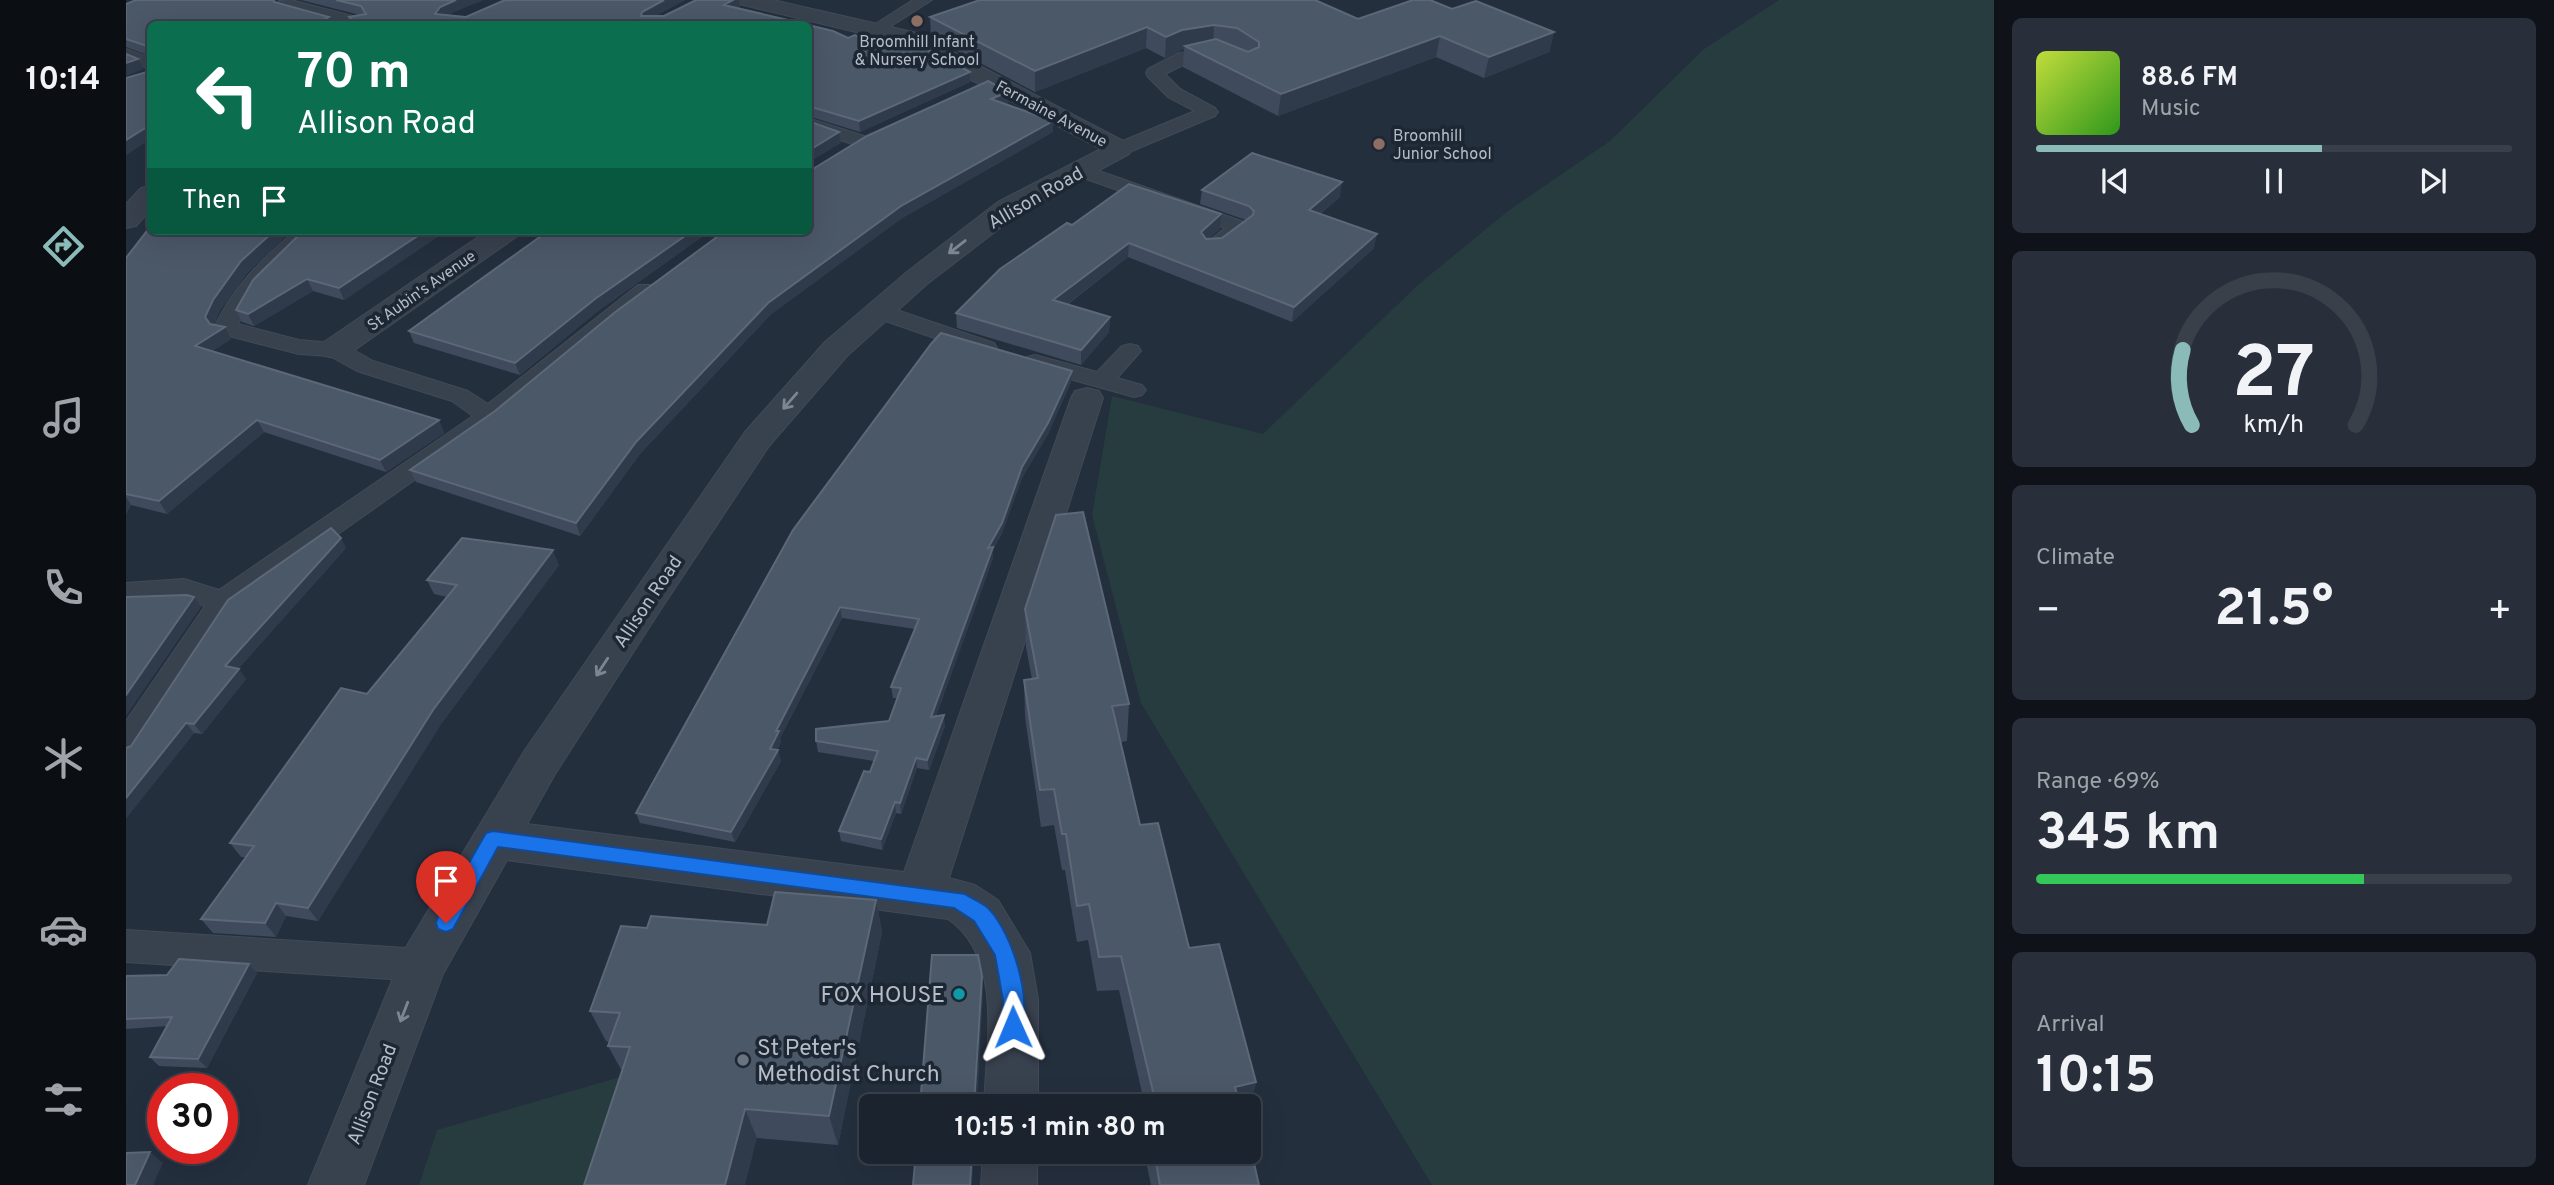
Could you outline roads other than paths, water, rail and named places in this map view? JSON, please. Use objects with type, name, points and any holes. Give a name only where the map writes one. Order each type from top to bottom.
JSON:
[{"type":"street","name":"Fermaine Avenue","points":[[746,0],[909,38],[1120,149]]},
{"type":"street","points":[[286,5],[345,21]]},
{"type":"street","points":[[818,42],[848,25]]},
{"type":"street","name":"Allison Road","points":[[336,1185],[422,965],[493,839],[645,602],[757,439],[836,349],[917,278],[1008,208],[1120,149]]},
{"type":"street","name":"St Aubin's Avenue","points":[[335,349],[500,235]]},
{"type":"street","points":[[920,895],[1094,389]]},
{"type":"street","points":[[493,839],[958,900],[981,915],[1005,953],[1013,1000],[1011,1094]]},
{"type":"street","points":[[1009,1185],[1010,1164]]},
{"type":"lane","points":[[874,30],[924,0]]},
{"type":"lane","points":[[1120,149],[1209,112],[1174,93],[1154,74],[1185,57],[1224,53],[1236,59]]},
{"type":"lane","points":[[126,54],[147,63]]},
{"type":"lane","points":[[966,92],[991,81]]},
{"type":"lane","points":[[812,124],[861,141]]},
{"type":"lane","points":[[840,155],[883,131]]},
{"type":"lane","points":[[1079,170],[1240,227],[1212,247]]},
{"type":"lane","points":[[302,235],[256,275],[234,304],[225,328],[299,347],[335,349],[365,366],[460,396],[489,415]]},
{"type":"lane","points":[[126,746],[223,601],[489,415],[608,318],[662,278]]},
{"type":"lane","points":[[879,311],[1094,389],[1134,390]]},
{"type":"lane","points":[[1094,389],[1130,351]]},
{"type":"lane","points":[[126,593],[184,589],[223,601]]},
{"type":"lane","points":[[126,946],[422,965]]},
{"type":"place","name":"Broomhill Infant & Nursery School","points":[[917,21]]},
{"type":"place","name":"Broomhill Junior School","points":[[1379,144]]},
{"type":"place","name":"FOX HOUSE","points":[[959,994]]},
{"type":"place","name":"St Peter's Methodist Church","points":[[743,1060]]}]
